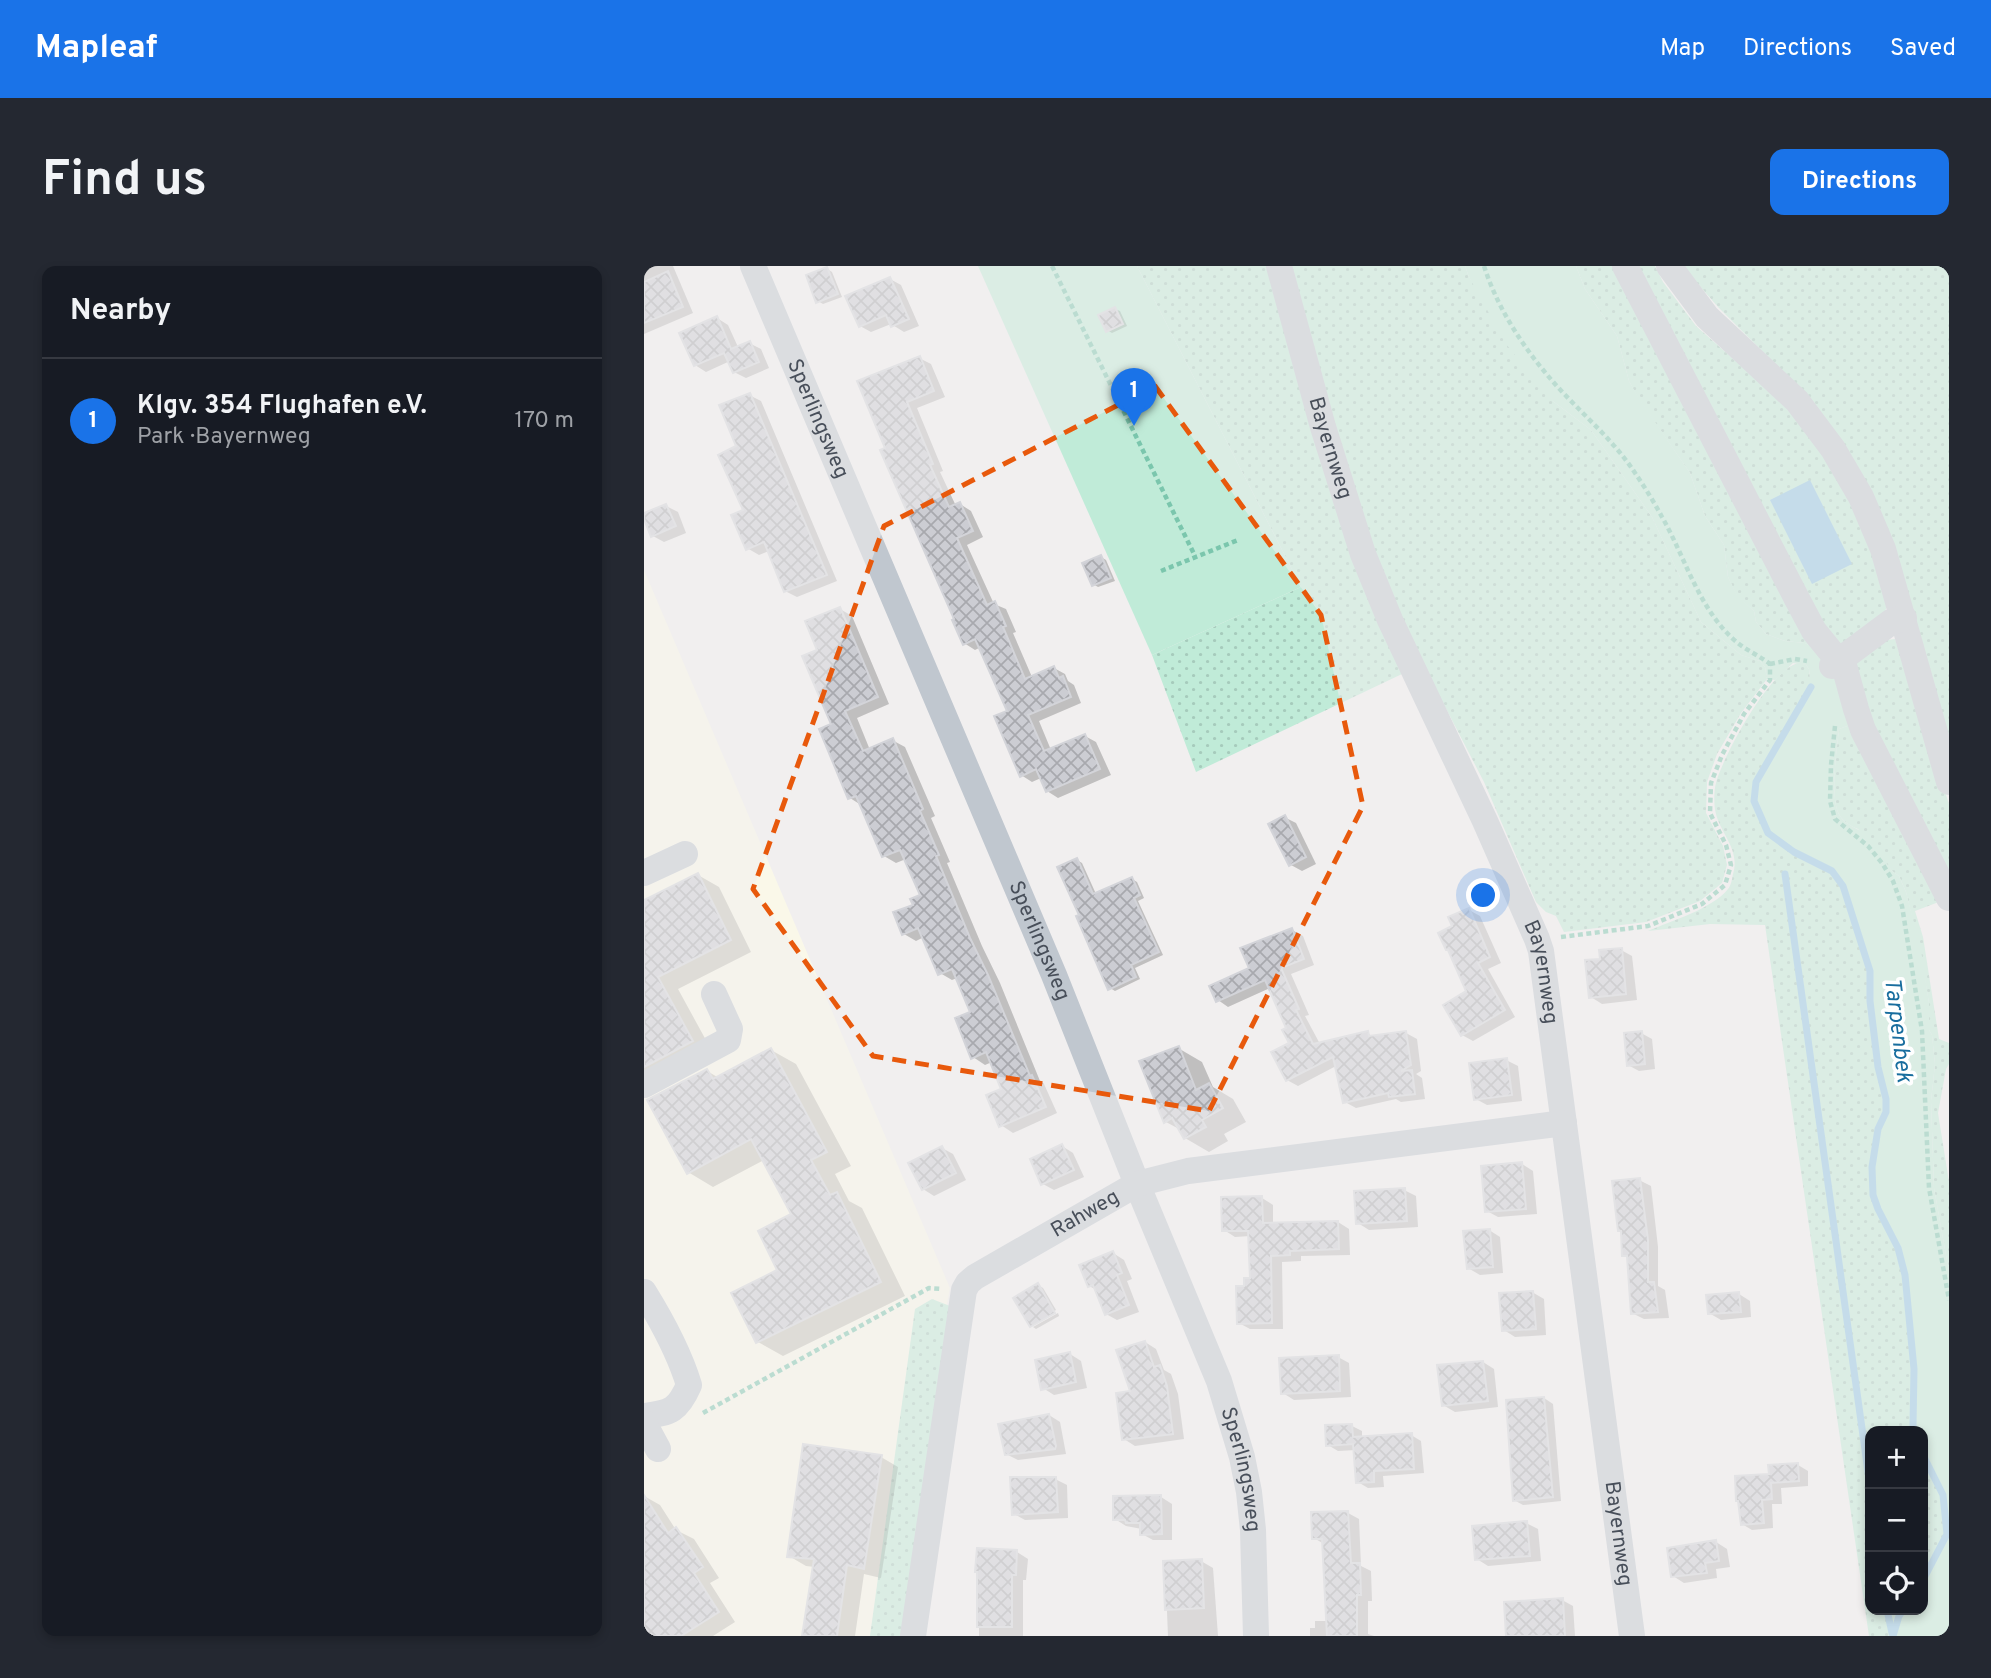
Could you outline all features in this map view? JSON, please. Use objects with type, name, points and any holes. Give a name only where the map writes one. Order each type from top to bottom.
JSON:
[{"type":"street","name":"Sperlingsweg","points":[[753,266],[1054,975],[1219,1381],[1242,1457],[1249,1492],[1253,1530],[1256,1636]]},
{"type":"street","name":"Bayernweg","points":[[1279,266],[1323,427],[1363,554],[1390,620],[1538,939],[1632,1636]]},
{"type":"street","points":[[1625,266],[1829,664],[1849,679],[1863,730],[1949,898]]},
{"type":"street","points":[[1669,266],[1707,317],[1797,401],[1833,449],[1861,497],[1883,549],[1949,782]]},
{"type":"street","points":[[1829,664],[1854,650],[1891,622],[1904,618]]},
{"type":"street","points":[[644,873],[685,854]]},
{"type":"street","points":[[644,1085],[728,1040],[730,1029],[714,994]]},
{"type":"street","name":"Rahweg","points":[[964,1290],[975,1277],[1137,1184],[1188,1171],[1564,1123]]},
{"type":"street","points":[[913,1636],[964,1290]]},
{"type":"street","points":[[644,1292],[684,1367],[689,1385],[681,1404],[662,1414],[644,1416]]},
{"type":"street","points":[[644,1423],[658,1449]]},
{"type":"path","points":[[1052,266],[1195,556]]},
{"type":"path","points":[[1484,266],[1503,311],[1529,352],[1630,466],[1663,517],[1698,592],[1730,637],[1770,664],[1795,659],[1829,664]]},
{"type":"path","points":[[1161,571],[1238,540]]},
{"type":"path","points":[[1538,939],[1648,926],[1702,904],[1725,885],[1731,865],[1726,845],[1710,813],[1711,783],[1722,755],[1744,715],[1770,681],[1770,664]]},
{"type":"path","points":[[1835,718],[1830,765],[1830,801],[1835,819],[1868,846],[1882,863],[1893,881],[1902,906],[1922,1031],[1929,1188],[1949,1300]]},
{"type":"path","points":[[701,1414],[929,1287],[964,1290]]},
{"type":"highlighted area","points":[[1155,386],[1321,615],[1363,806],[1209,1111],[873,1056],[753,889],[884,526]]},
{"type":"shaded area","points":[[644,570],[950,1288],[886,1636],[644,1636]]},
{"type":"green space","points":[[978,266],[1137,266],[1301,587],[1152,655]]},
{"type":"green space","points":[[1137,266],[1465,266],[1469,277],[1554,402],[1591,430],[1652,517],[1701,622],[1741,655],[1760,661],[1765,667],[1767,679],[1741,713],[1717,754],[1707,782],[1706,813],[1723,846],[1727,865],[1722,883],[1700,901],[1646,922],[1564,932],[1556,916],[1546,912],[1536,902],[1484,782],[1423,664],[1196,772],[1152,655],[1301,587]]},
{"type":"green space","points":[[1465,266],[1576,266],[1585,289],[1617,336],[1629,381],[1690,473],[1705,516],[1724,545],[1728,577],[1737,595],[1754,611],[1756,622],[1766,634],[1785,641],[1805,643],[1814,648],[1840,674],[1853,724],[1839,729],[1835,774],[1837,808],[1845,822],[1878,846],[1885,854],[1885,861],[1892,871],[1899,876],[1906,892],[1921,950],[1929,1003],[1929,1030],[1935,1064],[1931,1101],[1934,1188],[1949,1272],[1949,1636],[1893,1636],[1900,1615],[1928,1615],[1928,1570],[1947,1534],[1943,1495],[1928,1465],[1928,1426],[1913,1426],[1914,1369],[1905,1275],[1898,1248],[1873,1195],[1872,1167],[1878,1129],[1886,1112],[1886,1099],[1878,1067],[1870,1001],[1870,971],[1842,886],[1832,871],[1794,852],[1768,833],[1754,801],[1756,782],[1811,688],[1804,683],[1810,676],[1809,669],[1806,665],[1793,663],[1775,680],[1767,679],[1765,667],[1760,661],[1741,655],[1701,622],[1652,517],[1591,430],[1554,402],[1506,344]]},
{"type":"green space","points":[[1576,266],[1616,266],[1814,648],[1805,643],[1785,641],[1766,634],[1756,622],[1754,611],[1737,596],[1728,577],[1724,545],[1705,516],[1690,473],[1638,398],[1629,381],[1617,336],[1585,289]]},
{"type":"green space","points":[[1629,266],[1655,266],[1663,282],[1696,326],[1791,410],[1825,452],[1875,552],[1889,602],[1885,611],[1839,651]]},
{"type":"green space","points":[[1682,266],[1949,266],[1949,745],[1911,616],[1804,393],[1719,308]]},
{"type":"green space","points":[[1895,639],[1949,804],[1949,888],[1866,728],[1856,663],[1878,641]]},
{"type":"green space","points":[[1799,663],[1806,665],[1811,687],[1756,782],[1794,852],[1832,871],[1843,886],[1870,971],[1870,1001],[1878,1067],[1886,1099],[1886,1112],[1878,1129],[1878,1209],[1898,1248],[1905,1275],[1914,1369],[1913,1426],[1865,1426],[1865,1609],[1765,925],[1710,924],[1648,931],[1712,903],[1729,888],[1735,865],[1734,856],[1715,809],[1716,783],[1728,753],[1750,714],[1775,680],[1788,668]]},
{"type":"green space","points":[[1853,724],[1944,900],[1915,911],[1923,937],[1939,1039],[1949,1043],[1949,1064],[1938,1113],[1949,1182],[1949,1272],[1934,1188],[1931,1101],[1935,1064],[1920,950],[1906,892],[1899,876],[1858,829],[1842,818],[1835,798],[1839,729]]},
{"type":"green space","points":[[932,1299],[950,1306],[902,1636],[870,1636],[915,1309]]},
{"type":"green space","points":[[1928,1465],[1943,1495],[1947,1534],[1928,1570]]},
{"type":"green space","points":[[1866,1615],[1900,1615],[1893,1636],[1869,1636]]},
{"type":"water","points":[[1810,480],[1852,564],[1812,584],[1770,500]]},
{"type":"building","points":[[827,267],[838,294],[816,303],[806,275]]},
{"type":"building","points":[[668,271],[683,307],[644,323],[644,282]]},
{"type":"building","points":[[890,277],[909,319],[891,327],[886,315],[859,327],[845,296]]},
{"type":"building","points":[[1115,307],[1123,324],[1106,332],[1098,315]]},
{"type":"building","points":[[717,316],[731,349],[750,341],[759,362],[733,373],[724,353],[694,366],[679,333]]},
{"type":"building","points":[[920,356],[934,391],[907,402],[949,507],[960,502],[973,531],[957,538],[987,605],[995,601],[1025,679],[1054,666],[1059,678],[1063,676],[1071,697],[1028,715],[1044,751],[1085,734],[1100,769],[1046,792],[1036,769],[1020,777],[994,716],[1007,711],[975,639],[963,645],[880,450],[885,448],[857,381]]},
{"type":"building","points":[[750,393],[827,575],[784,592],[764,542],[746,550],[731,515],[743,510],[718,455],[736,446],[719,405]]},
{"type":"building","points":[[666,504],[676,526],[651,537],[644,513]]},
{"type":"building","points":[[1101,555],[1111,578],[1092,586],[1082,563]]},
{"type":"building","points":[[840,607],[878,697],[845,711],[863,751],[893,738],[923,809],[920,811],[939,855],[936,856],[970,938],[1046,1107],[999,1127],[986,1095],[1001,1089],[986,1052],[971,1059],[955,1018],[970,1012],[952,969],[938,975],[918,928],[902,935],[893,912],[913,905],[910,899],[920,895],[900,850],[882,857],[856,796],[848,799],[819,729],[831,724],[802,656],[817,650],[805,621]]},
{"type":"building","points":[[1285,815],[1306,857],[1289,866],[1268,824]]},
{"type":"building","points":[[1077,858],[1093,894],[1132,877],[1140,895],[1134,898],[1159,952],[1131,965],[1136,977],[1108,990],[1057,867]]},
{"type":"building","points":[[698,873],[731,940],[658,977],[693,1041],[644,1067],[644,900]]},
{"type":"building","points":[[1469,908],[1490,957],[1478,963],[1505,1010],[1461,1036],[1443,1005],[1466,991],[1438,933],[1452,926],[1448,917]]},
{"type":"building","points":[[1292,928],[1304,959],[1281,968],[1299,1009],[1296,1010],[1313,1044],[1368,1031],[1369,1036],[1406,1031],[1411,1065],[1401,1071],[1412,1070],[1415,1094],[1389,1097],[1388,1093],[1343,1103],[1333,1057],[1286,1081],[1271,1052],[1289,1043],[1282,1030],[1286,1028],[1265,980],[1216,1002],[1209,986],[1249,968],[1240,948]]},
{"type":"building","points":[[1622,948],[1626,994],[1589,998],[1585,960],[1600,959],[1599,950]]},
{"type":"building","points":[[1642,1031],[1645,1064],[1627,1066],[1624,1033]]},
{"type":"building","points":[[1179,1046],[1196,1090],[1209,1083],[1223,1108],[1202,1120],[1206,1127],[1184,1139],[1172,1118],[1164,1123],[1139,1061]]},
{"type":"building","points":[[771,1048],[827,1152],[811,1160],[830,1195],[837,1192],[881,1282],[756,1343],[731,1293],[777,1270],[758,1231],[791,1214],[751,1139],[687,1174],[647,1100],[707,1069],[713,1079]]},
{"type":"building","points":[[1507,1058],[1512,1095],[1474,1100],[1469,1063]]},
{"type":"building","points":[[1062,1144],[1074,1170],[1041,1185],[1030,1159]]},
{"type":"building","points":[[942,1146],[956,1173],[922,1190],[908,1163]]},
{"type":"building","points":[[1522,1162],[1526,1209],[1485,1212],[1481,1166]]},
{"type":"building","points":[[1640,1178],[1648,1240],[1648,1282],[1654,1282],[1658,1312],[1631,1314],[1627,1256],[1622,1256],[1621,1231],[1618,1231],[1612,1181]]},
{"type":"building","points":[[1405,1188],[1407,1221],[1356,1224],[1354,1191]]},
{"type":"building","points":[[1262,1196],[1263,1223],[1338,1221],[1339,1249],[1290,1251],[1290,1255],[1271,1256],[1272,1323],[1237,1324],[1236,1286],[1244,1286],[1244,1278],[1250,1278],[1248,1231],[1222,1231],[1221,1197]]},
{"type":"building","points":[[1490,1229],[1493,1267],[1467,1269],[1463,1231]]},
{"type":"building","points":[[1113,1251],[1122,1273],[1117,1275],[1129,1305],[1105,1315],[1093,1285],[1088,1287],[1079,1265]]},
{"type":"building","points":[[1038,1283],[1055,1313],[1030,1327],[1013,1298]]},
{"type":"building","points":[[1533,1291],[1536,1329],[1502,1331],[1499,1293]]},
{"type":"building","points":[[1739,1292],[1741,1312],[1708,1314],[1706,1295]]},
{"type":"building","points":[[1145,1341],[1154,1367],[1160,1365],[1167,1386],[1173,1434],[1122,1440],[1116,1393],[1130,1391],[1116,1350]]},
{"type":"building","points":[[1070,1352],[1076,1382],[1041,1390],[1035,1360]]},
{"type":"building","points":[[1339,1355],[1340,1391],[1281,1394],[1279,1358]]},
{"type":"building","points":[[1483,1361],[1488,1401],[1442,1406],[1437,1365]]},
{"type":"building","points":[[1544,1397],[1553,1497],[1513,1501],[1506,1400]]},
{"type":"building","points":[[1049,1414],[1055,1449],[1005,1455],[998,1424]]},
{"type":"building","points":[[1352,1424],[1353,1437],[1412,1433],[1414,1469],[1374,1471],[1374,1482],[1356,1483],[1353,1444],[1326,1446],[1325,1425]]},
{"type":"building","points":[[803,1444],[882,1455],[864,1569],[847,1565],[837,1636],[802,1636],[814,1559],[787,1557]]},
{"type":"building","points":[[1798,1463],[1799,1481],[1771,1483],[1772,1499],[1762,1500],[1764,1523],[1741,1525],[1735,1476],[1769,1474],[1768,1465]]},
{"type":"building","points":[[1010,1477],[1056,1477],[1058,1512],[1012,1515]]},
{"type":"building","points":[[644,1495],[668,1533],[676,1527],[703,1567],[694,1573],[719,1612],[681,1636],[644,1636]]},
{"type":"building","points":[[1161,1495],[1162,1534],[1140,1535],[1140,1523],[1113,1520],[1113,1496]]},
{"type":"building","points":[[1348,1511],[1351,1563],[1360,1563],[1361,1595],[1357,1595],[1357,1636],[1327,1636],[1322,1539],[1312,1539],[1311,1512]]},
{"type":"building","points":[[1527,1521],[1530,1556],[1475,1560],[1472,1526]]},
{"type":"building","points":[[1716,1540],[1719,1561],[1705,1563],[1707,1573],[1671,1577],[1667,1548]]},
{"type":"building","points":[[977,1548],[1017,1550],[1016,1575],[1012,1575],[1012,1627],[977,1627]]},
{"type":"building","points":[[1202,1559],[1204,1608],[1165,1610],[1163,1561]]},
{"type":"building","points":[[1563,1598],[1565,1636],[1506,1636],[1504,1602]]},
{"type":"waterway","name":"Tarpenbek","points":[[1811,687],[1756,782],[1754,801],[1768,833],[1794,852],[1832,871],[1843,886],[1870,971],[1870,1001],[1878,1067],[1886,1099],[1886,1112],[1878,1129],[1872,1167],[1873,1195],[1898,1248],[1905,1275],[1914,1369],[1913,1426]]},
{"type":"waterway","points":[[1785,874],[1865,1450]]},
{"type":"waterway","name":"Tarpenbek","points":[[1928,1465],[1943,1495],[1947,1534],[1928,1570]]},
{"type":"waterway","points":[[1888,1615],[1892,1633]]},
{"type":"waterway","name":"Tarpenbek","points":[[1893,1636],[1900,1615]]},
{"type":"place","name":"Klgv. 354 Flughafen e.V.","points":[[1134,426]]}]
